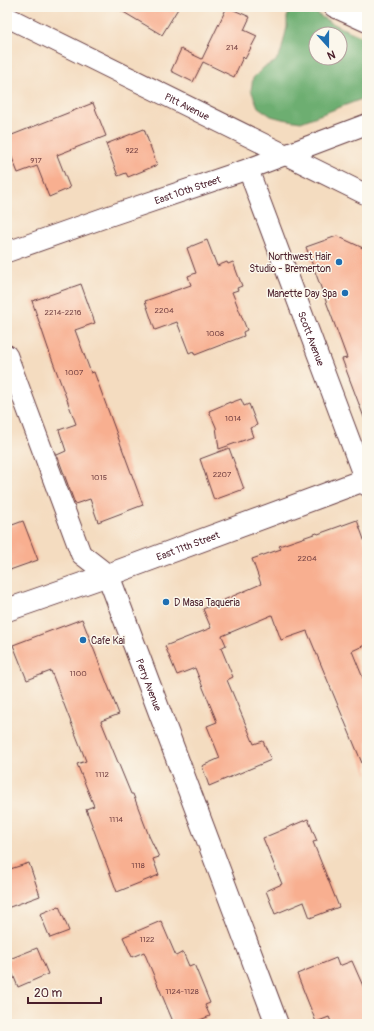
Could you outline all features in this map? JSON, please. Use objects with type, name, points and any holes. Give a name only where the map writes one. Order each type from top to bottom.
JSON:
[{"type":"main road","name":"East 11th Street","points":[[7,610],[366,482]]},
{"type":"main road","name":"Perry Avenue","points":[[108,575],[277,1024]]},
{"type":"street","points":[[334,7],[367,22]]},
{"type":"street","name":"Pitt Avenue","points":[[7,17],[367,195]]},
{"type":"street","name":"East 10th Street","points":[[7,252],[248,169],[367,124]]},
{"type":"street","name":"Scott Avenue","points":[[248,169],[366,482]]},
{"type":"street","points":[[7,355],[81,554],[108,575]]},
{"type":"green space","points":[[292,7],[310,7],[316,13],[339,26],[308,26],[308,66],[348,66],[348,30],[367,39],[367,97],[301,122],[271,116],[258,107],[251,90],[253,78],[264,67],[275,62],[281,52],[287,27],[287,17]]},
{"type":"building","points":[[115,7],[179,7],[162,35]]},
{"type":"building","points":[[227,7],[250,17],[244,30],[257,36],[245,59],[243,57],[234,77],[203,62],[193,82],[171,71],[181,49],[202,59]]},
{"type":"building","points":[[93,103],[106,136],[57,155],[70,188],[49,197],[37,166],[18,173],[7,145],[7,137]]},
{"type":"building","points":[[144,129],[157,165],[128,177],[126,173],[118,176],[106,144]]},
{"type":"building","points":[[337,236],[363,248],[367,257],[367,420],[365,420],[342,359],[347,358],[306,247]]},
{"type":"building","points":[[207,240],[217,266],[227,262],[228,264],[233,262],[242,286],[237,288],[238,290],[232,292],[247,330],[243,332],[244,336],[195,355],[193,351],[189,353],[177,322],[155,330],[145,301],[191,285],[188,276],[196,273],[187,248]]},
{"type":"building","points":[[81,284],[95,323],[75,330],[91,373],[94,372],[143,505],[98,522],[90,499],[75,504],[57,455],[66,451],[59,430],[76,424],[32,301]]},
{"type":"building","points":[[241,399],[244,406],[249,404],[257,425],[250,428],[253,437],[219,449],[216,427],[209,411]]},
{"type":"building","points":[[229,448],[244,489],[214,500],[200,459]]},
{"type":"building","points":[[357,520],[367,548],[367,644],[352,651],[367,688],[367,775],[307,631],[281,640],[272,615],[222,636],[226,645],[221,648],[233,677],[227,680],[254,744],[263,741],[271,760],[209,786],[202,766],[220,758],[207,726],[217,722],[195,668],[177,675],[165,646],[211,628],[203,609],[261,584],[252,559],[281,549],[279,546]]},
{"type":"building","points":[[23,521],[38,560],[7,571],[7,527]]},
{"type":"building","points":[[82,619],[119,714],[101,721],[159,857],[153,859],[159,875],[117,892],[86,809],[94,806],[77,764],[86,761],[51,671],[27,680],[13,645]]},
{"type":"building","points":[[308,819],[317,841],[313,842],[339,907],[310,918],[304,902],[275,914],[266,891],[282,884],[263,838]]},
{"type":"building","points":[[29,863],[40,896],[7,908],[7,870]]},
{"type":"building","points":[[59,906],[69,931],[50,938],[40,914]]},
{"type":"building","points":[[161,921],[176,956],[183,952],[189,966],[194,964],[210,1003],[205,1005],[210,1016],[190,1024],[174,1024],[144,952],[132,957],[123,937]]},
{"type":"building","points":[[37,948],[48,974],[18,987],[7,960]]},
{"type":"building","points":[[336,958],[339,966],[352,961],[367,995],[367,1024],[332,1024],[329,1017],[316,1022],[297,974]]},
{"type":"place","name":"Northwest Hair Studio - Bremerton","points":[[339,262]]},
{"type":"place","name":"Manette Day Spa","points":[[345,293]]},
{"type":"place","name":"D Masa Taqueria","points":[[166,602]]},
{"type":"place","name":"Cafe Kai","points":[[83,640]]}]
